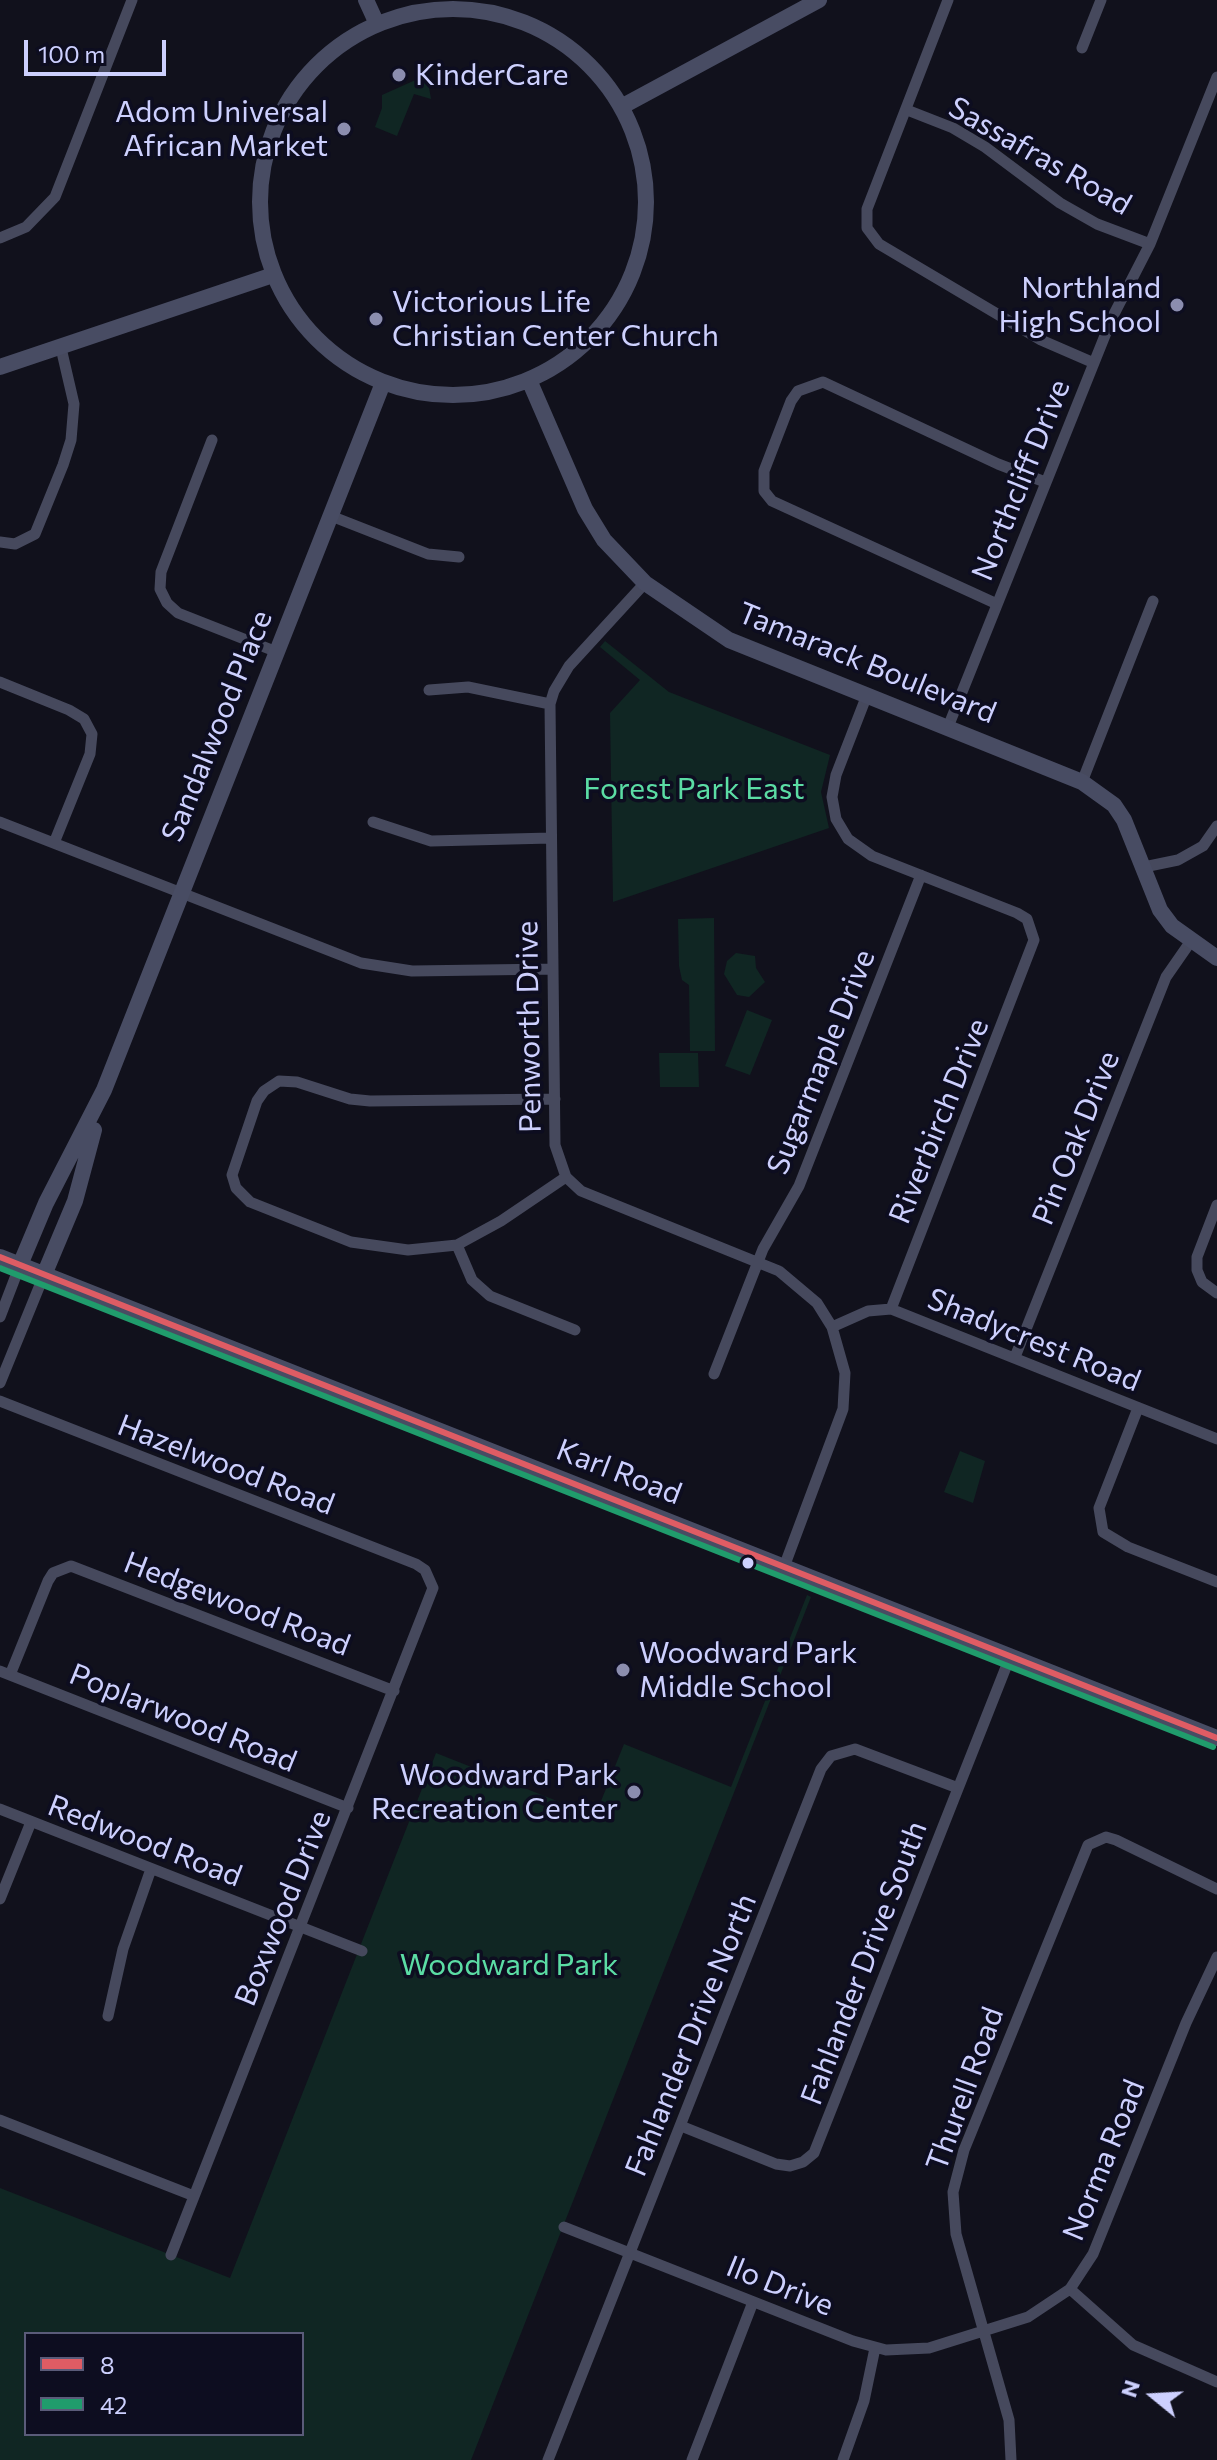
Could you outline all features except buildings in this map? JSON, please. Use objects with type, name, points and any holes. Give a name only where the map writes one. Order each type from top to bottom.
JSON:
[{"type":"street","points":[[0,238],[26,227],[55,197],[132,0]]},
{"type":"street","points":[[366,0],[377,24]]},
{"type":"street","points":[[621,107],[819,0]]},
{"type":"street","points":[[948,0],[867,209],[867,228],[879,244],[1041,340],[1094,363]]},
{"type":"street","points":[[1082,48],[1101,0]]},
{"type":"street","points":[[462,9],[505,16],[538,29],[568,47],[597,75],[621,107],[636,141],[644,178],[643,231],[633,271],[608,317],[586,343],[558,365],[529,380],[493,392],[452,396],[419,393],[383,383],[341,360],[306,329],[273,275],[261,226],[261,177],[274,128],[291,96],[314,68],[341,44],[377,24],[432,10],[462,9]]},
{"type":"street","name":"Northcliff Drive","points":[[948,727],[1094,363],[1150,244],[1217,77]]},
{"type":"street","name":"Sassafras Road","points":[[907,110],[953,128],[985,147],[1060,203],[1097,224],[1150,244]]},
{"type":"street","points":[[0,367],[273,275]]},
{"type":"street","points":[[0,542],[15,544],[27,540],[40,525],[71,440],[74,404],[61,348]]},
{"type":"street","name":"Tamarack Boulevard","points":[[529,380],[585,509],[604,540],[645,583],[729,640],[1082,782],[1114,805],[1133,837],[1160,910],[1172,926],[1217,958]]},
{"type":"street","points":[[997,604],[782,509],[764,491],[764,471],[791,401],[798,391],[810,384],[823,382],[998,464],[1045,482]]},
{"type":"street","name":"Sandalwood Place","points":[[0,1317],[46,1203],[104,1090],[383,383]]},
{"type":"street","points":[[212,440],[161,572],[160,589],[167,603],[178,613],[277,652]]},
{"type":"street","points":[[331,516],[428,554],[459,557]]},
{"type":"street","name":"Penworth Drive","points":[[566,1177],[555,1145],[550,704],[569,666],[645,583]]},
{"type":"street","points":[[1082,782],[1153,601]]},
{"type":"street","points":[[0,682],[69,710],[84,719],[92,734],[90,754],[54,843]]},
{"type":"street","points":[[429,690],[468,687],[550,704]]},
{"type":"street","points":[[867,695],[836,775],[832,797],[836,819],[858,849],[921,875]]},
{"type":"street","points":[[0,822],[339,956],[412,971],[553,969]]},
{"type":"street","points":[[373,822],[431,841],[551,838]]},
{"type":"street","points":[[1144,867],[1178,860],[1203,846],[1217,826]]},
{"type":"street","name":"Riverbirch Drive","points":[[891,1309],[1034,940],[1027,919],[921,875]]},
{"type":"street","name":"Sugarmaple Drive","points":[[714,1374],[758,1262],[799,1186],[921,875]]},
{"type":"street","name":"Pin Oak Drive","points":[[1015,1357],[1166,977],[1191,941]]},
{"type":"street","points":[[555,1099],[370,1101],[350,1099],[297,1082],[279,1081],[264,1091],[257,1101],[234,1162],[236,1188],[250,1202],[351,1242],[408,1250],[457,1245],[501,1221],[566,1177],[589,1196],[758,1262],[799,1285],[817,1303],[832,1327],[845,1373],[843,1409],[784,1567]]},
{"type":"street","name":"Sandalwood Place","points":[[0,1383],[75,1201],[104,1090]]},
{"type":"street","points":[[1217,1205],[1197,1257],[1197,1270],[1202,1282],[1217,1293]]},
{"type":"street","points":[[457,1245],[466,1270],[490,1296],[575,1330]]},
{"type":"street","name":"Karl Road","points":[[0,1257],[1217,1738]]},
{"type":"street","name":"Shadycrest Road","points":[[832,1327],[868,1311],[891,1309],[1217,1439]]},
{"type":"street","name":"Hazelwood Road","points":[[0,1401],[416,1564],[431,1578]]},
{"type":"street","points":[[1138,1408],[1099,1508],[1099,1522],[1110,1538],[1217,1582]]},
{"type":"street","name":"Hedgewood Road","points":[[5,1673],[48,1581],[61,1569],[81,1568],[394,1691]]},
{"type":"street","name":"Boxwood Drive","points":[[171,2255],[431,1598],[431,1578]]},
{"type":"street","name":"Fahlander Drive South","points":[[681,2126],[776,2164],[790,2166],[803,2162],[814,2153],[1010,1657]]},
{"type":"street","name":"Poplarwood Road","points":[[5,1673],[348,1808]]},
{"type":"street","name":"Fahlander Drive North","points":[[548,2460],[826,1762],[839,1751],[855,1749],[958,1788]]},
{"type":"street","name":"Redwood Road","points":[[0,1809],[362,1951]]},
{"type":"street","points":[[0,1899],[31,1822]]},
{"type":"street","name":"Thurell Road","points":[[1011,2460],[1009,2420],[956,2234],[953,2210],[957,2172],[1083,1853],[1095,1840],[1116,1840],[1217,1889]]},
{"type":"street","points":[[108,2016],[123,1949],[151,1869]]},
{"type":"street","name":"Norma Road","points":[[984,2333],[1028,2317],[1070,2289],[1104,2231],[1186,2023],[1217,1957]]},
{"type":"street","points":[[0,2120],[194,2196]]},
{"type":"street","name":"Ilo Drive","points":[[564,2227],[875,2348],[915,2350],[984,2333]]},
{"type":"street","points":[[1070,2289],[1133,2345],[1217,2382]]},
{"type":"street","points":[[692,2460],[753,2302]]},
{"type":"street","points":[[843,2460],[864,2401],[875,2348]]},
{"type":"green space","points":[[425,64],[431,99],[414,94],[397,136],[375,127],[382,108],[382,95],[420,78],[416,67]]},
{"type":"green space","name":"Forest Park East","points":[[605,641],[669,692],[830,755],[821,792],[829,828],[613,902],[610,713],[640,680],[600,647]]},
{"type":"green space","points":[[714,918],[715,1051],[690,1051],[689,985],[682,980],[679,966],[678,919]]},
{"type":"green space","points":[[736,953],[755,956],[756,968],[765,982],[749,997],[737,995],[724,974],[727,961]]},
{"type":"green space","points":[[747,1010],[772,1020],[750,1075],[725,1066]]},
{"type":"green space","points":[[659,1053],[698,1053],[699,1087],[660,1087]]},
{"type":"green space","points":[[960,1451],[985,1461],[973,1503],[944,1492]]},
{"type":"green space","name":"Woodward Park","points":[[807,1595],[811,1597],[471,2460],[0,2460],[0,2188],[230,2278],[436,1753],[595,1816],[624,1744],[731,1787]]},
{"type":"transit line","name":"8","points":[[0,1257],[1217,1738]]},
{"type":"transit line","name":"42","points":[[0,1268],[1213,1747]]},
{"type":"place","name":"KinderCare","points":[[399,75]]},
{"type":"place","name":"Adom Universal African Market","points":[[344,129]]},
{"type":"place","name":"Northland High School","points":[[1177,305]]},
{"type":"place","name":"Victorious Life Christian Center Church","points":[[376,319]]},
{"type":"place","name":"Woodward Park Middle School","points":[[623,1670]]},
{"type":"place","name":"Woodward Park Recreation Center","points":[[634,1792]]}]
